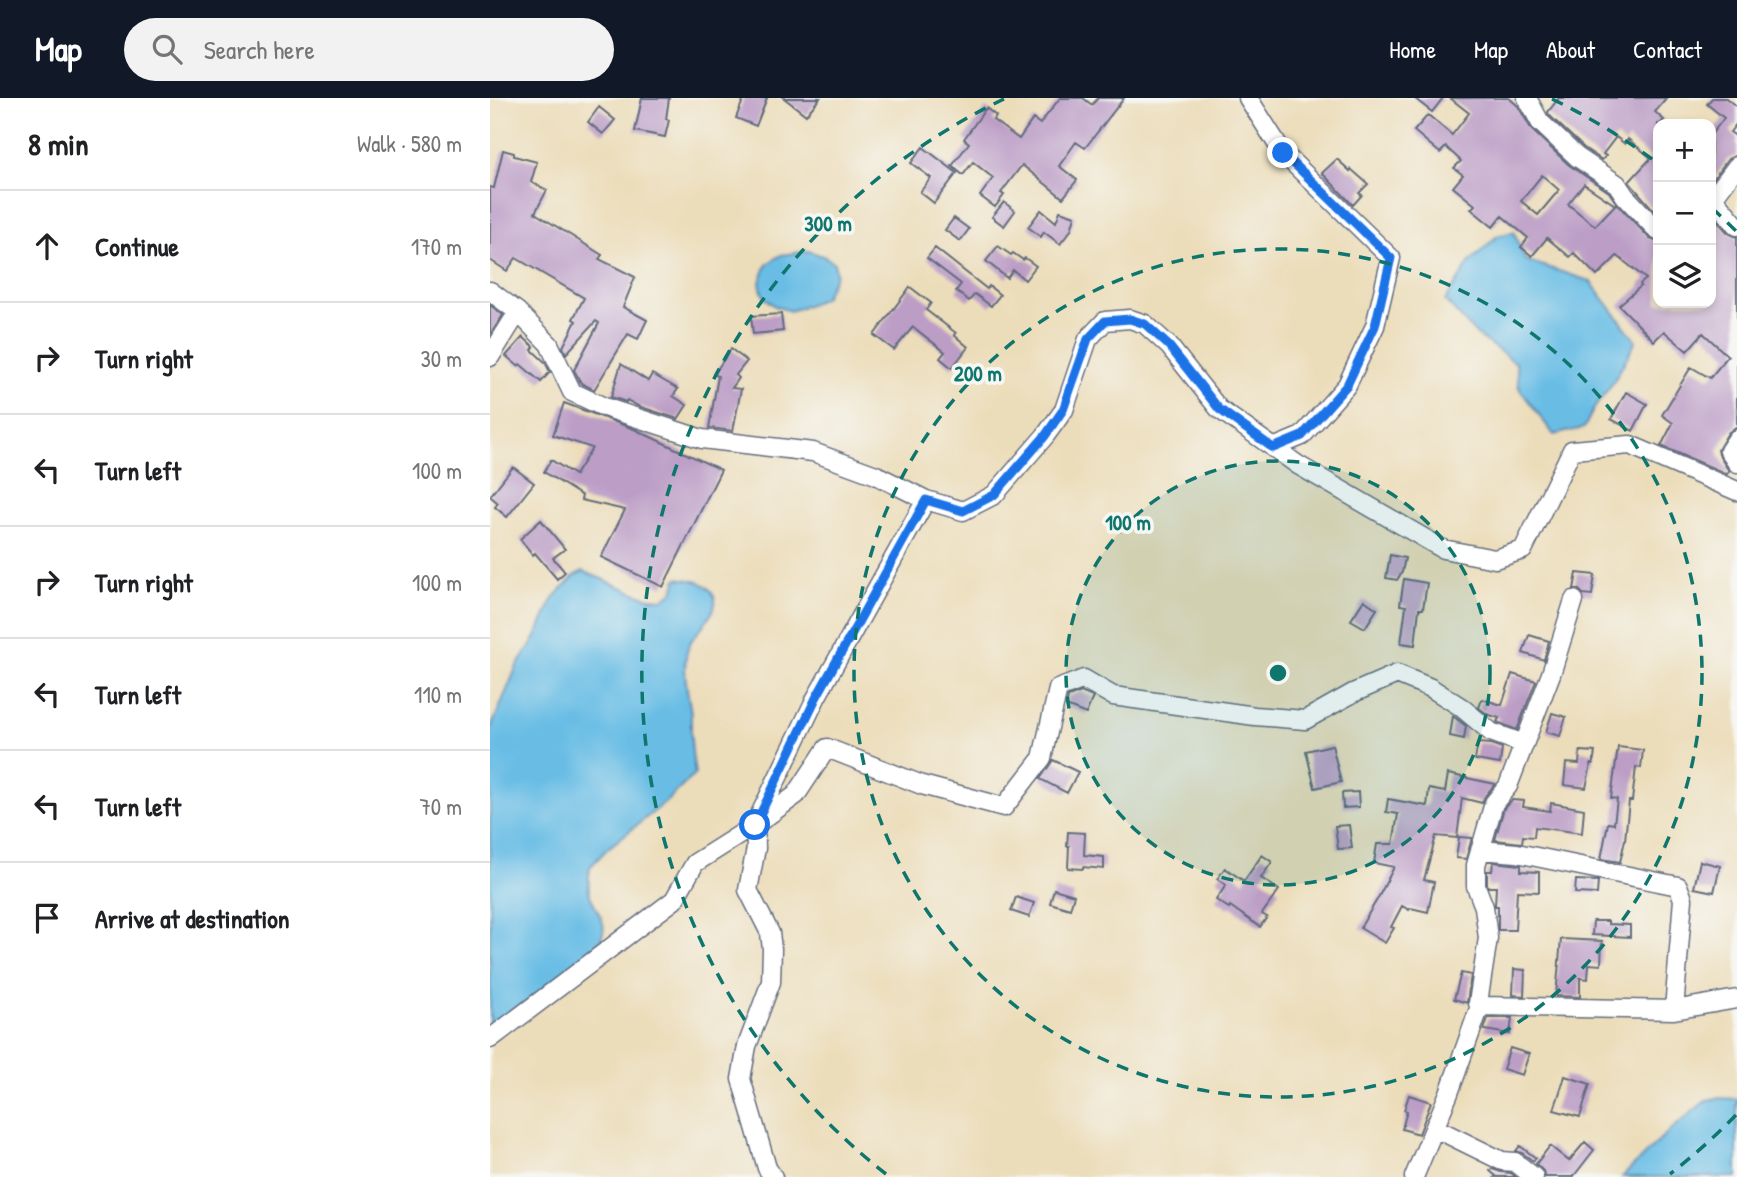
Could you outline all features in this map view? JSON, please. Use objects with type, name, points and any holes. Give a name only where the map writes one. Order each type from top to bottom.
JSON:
[{"type":"street","points":[[1248,98],[1283,153],[1391,258],[1375,326],[1347,385],[1302,436],[1273,448]]},
{"type":"street","points":[[1527,98],[1540,122],[1577,156],[1617,184],[1653,225]]},
{"type":"street","points":[[1737,166],[1713,198],[1717,215],[1737,226]]},
{"type":"street","points":[[490,291],[518,312],[549,344],[572,392],[702,439],[813,452],[876,475],[926,500],[963,511],[994,495],[1039,443],[1063,410],[1088,339],[1105,321],[1130,319],[1145,324],[1169,346],[1219,409],[1298,465],[1443,549],[1495,559],[1523,550],[1572,450],[1630,444],[1732,489],[1737,464],[1729,451],[1737,439]]},
{"type":"street","points":[[490,357],[518,312]]},
{"type":"street","points":[[773,1177],[767,1168],[741,1079],[747,1046],[771,982],[770,933],[748,890],[756,848],[755,825],[816,698],[926,500]]},
{"type":"street","points":[[1414,1177],[1449,1093],[1480,1006],[1478,1003],[1488,938],[1484,907],[1476,886],[1476,865],[1480,850],[1494,803],[1508,786],[1524,744],[1574,600]]},
{"type":"street","points":[[490,1039],[674,900],[695,863],[796,795],[827,748],[922,785],[1004,807],[1042,758],[1058,689],[1084,679],[1113,696],[1255,716],[1305,720],[1353,693],[1396,674],[1431,688],[1461,707],[1491,732],[1524,744]]},
{"type":"street","points":[[1480,850],[1517,853],[1678,886],[1683,899],[1674,1010]]},
{"type":"street","points":[[1480,1006],[1674,1010],[1737,999]]},
{"type":"street","points":[[1435,1128],[1502,1161],[1515,1162],[1534,1177]]},
{"type":"water","points":[[1514,232],[1525,260],[1590,281],[1636,341],[1584,428],[1554,435],[1519,388],[1516,363],[1477,335],[1445,301],[1469,263],[1497,236]]},
{"type":"water","points":[[809,251],[834,263],[836,274],[824,298],[790,311],[775,306],[765,298],[760,282],[767,264],[781,255]]},
{"type":"water","points":[[583,571],[650,598],[663,599],[673,592],[677,578],[703,584],[714,596],[714,608],[690,643],[686,660],[695,774],[667,801],[607,849],[590,867],[589,892],[603,926],[597,946],[513,1013],[490,1027],[490,730],[517,666],[536,637],[553,599],[575,575]]},
{"type":"water","points":[[1737,1099],[1737,1177],[1622,1177],[1692,1112],[1707,1100]]},
{"type":"building","points":[[642,98],[669,98],[666,119],[669,120],[665,137],[635,131]]},
{"type":"building","points":[[744,98],[767,98],[756,126],[736,118]]},
{"type":"building","points":[[784,98],[820,98],[806,115]]},
{"type":"building","points":[[1060,98],[1083,98],[1092,105],[1098,98],[1124,98],[1085,148],[1076,142],[1059,166],[1077,180],[1063,198],[1022,165],[1001,193],[1004,195],[995,207],[980,196],[993,178],[973,162],[963,175],[952,166],[969,143],[964,139],[986,108],[996,116],[993,120],[1019,139],[1033,119],[1040,124]]},
{"type":"building","points":[[1414,98],[1443,98],[1432,112]]},
{"type":"building","points":[[1450,98],[1509,98],[1518,106],[1532,130],[1569,165],[1609,192],[1617,204],[1653,240],[1653,308],[1716,308],[1716,219],[1728,233],[1737,237],[1737,426],[1728,433],[1718,450],[1729,471],[1727,474],[1661,446],[1673,423],[1662,415],[1691,367],[1710,378],[1728,356],[1703,333],[1687,351],[1664,331],[1654,341],[1619,305],[1646,279],[1617,256],[1597,276],[1574,253],[1570,257],[1547,238],[1532,256],[1521,247],[1528,238],[1502,216],[1493,227],[1471,209],[1475,205],[1453,187],[1463,175],[1454,168],[1461,161],[1446,147],[1440,153],[1414,131],[1428,115],[1452,135],[1469,113]],"holes":[[[1542,175],[1559,190],[1538,215],[1521,201]],[[1584,184],[1615,205],[1595,226],[1568,204]]]},
{"type":"building","points":[[1559,98],[1667,98],[1655,112],[1663,119],[1653,119],[1653,209],[1629,182],[1651,158],[1628,139],[1625,144],[1616,137],[1603,154],[1606,156],[1602,160],[1584,148],[1548,112]]},
{"type":"building","points":[[1712,98],[1726,98],[1737,107],[1737,123],[1730,132],[1737,137],[1737,155],[1728,159],[1716,175],[1716,128],[1724,118],[1707,104]]},
{"type":"building","points":[[599,107],[615,120],[603,134],[588,122]]},
{"type":"building","points":[[923,147],[957,173],[934,203],[920,192],[931,178],[911,163]]},
{"type":"building","points":[[503,150],[537,162],[531,182],[547,190],[535,213],[602,255],[599,259],[635,277],[623,307],[647,320],[638,339],[628,334],[594,390],[581,383],[574,370],[599,323],[596,321],[566,354],[563,347],[584,298],[516,258],[507,271],[490,260],[490,187],[494,188]]},
{"type":"building","points":[[1337,159],[1368,184],[1353,205],[1322,173]]},
{"type":"building","points":[[1004,202],[1015,211],[1004,226],[992,217]]},
{"type":"building","points":[[1041,210],[1056,222],[1060,211],[1075,216],[1071,230],[1060,244],[1044,232],[1041,237],[1028,227]]},
{"type":"building","points":[[954,218],[969,229],[960,241],[945,230]]},
{"type":"building","points":[[998,246],[1036,266],[1025,280],[1013,270],[1007,278],[986,261]]},
{"type":"building","points":[[935,248],[987,289],[989,286],[1000,295],[991,306],[975,294],[969,301],[956,291],[961,284],[927,258]]},
{"type":"building","points":[[910,287],[931,303],[926,310],[956,333],[954,335],[968,347],[952,368],[940,358],[945,352],[913,327],[894,350],[874,335]]},
{"type":"building","points":[[490,305],[503,315],[490,335]]},
{"type":"building","points":[[781,314],[783,331],[753,334],[751,316]]},
{"type":"building","points":[[523,337],[534,347],[532,350],[545,362],[550,372],[541,382],[506,356]]},
{"type":"building","points":[[731,349],[747,361],[736,375],[739,378],[732,388],[741,389],[733,431],[709,428],[718,376],[714,374]]},
{"type":"building","points":[[621,364],[648,381],[652,374],[678,389],[673,396],[687,405],[678,419],[627,400],[626,402],[611,397]]},
{"type":"building","points":[[1626,392],[1647,404],[1633,431],[1611,419]]},
{"type":"building","points":[[564,403],[634,429],[721,470],[663,587],[601,557],[625,510],[581,500],[582,496],[544,472],[551,460],[575,475],[592,448],[553,435]]},
{"type":"building","points":[[513,467],[534,483],[507,517],[495,507],[498,503],[490,496]]},
{"type":"building","points":[[541,520],[565,549],[553,558],[565,572],[557,579],[520,539]]},
{"type":"building","points":[[1390,555],[1405,558],[1397,580],[1386,578]]},
{"type":"building","points":[[1577,573],[1595,575],[1592,595],[1574,589]]},
{"type":"building","points":[[1404,579],[1427,583],[1423,609],[1419,609],[1415,645],[1401,643],[1406,606],[1400,605]]},
{"type":"building","points":[[1364,600],[1377,609],[1365,628],[1351,620]]},
{"type":"building","points":[[1529,635],[1549,641],[1544,660],[1523,653]]},
{"type":"building","points":[[1512,674],[1536,681],[1517,730],[1497,722],[1499,718],[1479,708],[1482,699],[1502,705]]},
{"type":"building","points":[[1081,692],[1093,697],[1086,714],[1066,706],[1068,697]]},
{"type":"building","points":[[1552,713],[1566,717],[1560,736],[1546,732]]},
{"type":"building","points":[[1453,716],[1466,726],[1464,739],[1450,736]]},
{"type":"building","points":[[1478,743],[1502,748],[1500,764],[1475,760]]},
{"type":"building","points":[[1332,745],[1341,782],[1315,788],[1306,751]]},
{"type":"building","points":[[1618,747],[1643,750],[1641,768],[1636,767],[1632,801],[1629,801],[1620,862],[1601,859],[1608,823],[1614,824],[1617,799],[1611,798]]},
{"type":"building","points":[[1580,751],[1595,752],[1586,788],[1564,785],[1566,763],[1579,764]]},
{"type":"building","points":[[1053,760],[1078,772],[1067,793],[1040,779]]},
{"type":"building","points":[[1448,774],[1495,784],[1482,803],[1462,798],[1457,838],[1436,836],[1424,880],[1434,882],[1428,912],[1411,908],[1409,910],[1402,906],[1385,943],[1360,928],[1394,867],[1374,863],[1377,844],[1393,844],[1398,814],[1386,812],[1388,799],[1427,806],[1429,789],[1445,792]]},
{"type":"building","points":[[1358,792],[1359,807],[1343,808],[1342,793]]},
{"type":"building","points":[[1512,800],[1524,801],[1523,807],[1550,811],[1551,803],[1584,809],[1582,833],[1535,827],[1534,837],[1523,836],[1522,843],[1495,840],[1504,808]]},
{"type":"building","points":[[1349,825],[1352,848],[1338,849],[1335,826]]},
{"type":"building","points":[[1068,832],[1085,833],[1084,855],[1104,857],[1104,869],[1068,868]]},
{"type":"building","points":[[1459,837],[1472,838],[1466,859],[1456,858]]},
{"type":"building","points":[[1262,855],[1272,862],[1261,878],[1279,890],[1262,914],[1267,917],[1260,927],[1230,906],[1229,908],[1216,900],[1226,885],[1217,879],[1225,868],[1244,881]]},
{"type":"building","points":[[1700,861],[1720,866],[1714,892],[1694,888]]},
{"type":"building","points":[[1493,862],[1521,865],[1521,871],[1539,872],[1539,892],[1517,891],[1515,930],[1498,930],[1496,887],[1488,887],[1487,884],[1487,871],[1492,871]]},
{"type":"building","points":[[1576,880],[1598,881],[1597,894],[1575,893]]},
{"type":"building","points":[[1054,889],[1074,895],[1070,909],[1050,903]]},
{"type":"building","points":[[1016,897],[1034,903],[1029,917],[1011,911]]},
{"type":"building","points":[[1593,921],[1630,925],[1630,937],[1592,935]]},
{"type":"building","points":[[1561,939],[1602,941],[1601,965],[1589,964],[1588,979],[1580,978],[1580,997],[1556,996]]},
{"type":"building","points":[[1514,969],[1525,970],[1524,996],[1513,995]]},
{"type":"building","points":[[1461,973],[1471,975],[1467,1003],[1454,999]]},
{"type":"building","points":[[1488,1018],[1512,1018],[1510,1034],[1484,1030]]},
{"type":"building","points":[[1510,1048],[1529,1054],[1522,1075],[1503,1069]]},
{"type":"building","points":[[1565,1076],[1590,1084],[1580,1117],[1554,1110]]},
{"type":"building","points":[[1409,1095],[1431,1102],[1419,1134],[1402,1129]]},
{"type":"building","points":[[1585,1142],[1594,1150],[1573,1177],[1545,1177],[1536,1164],[1550,1146],[1569,1161]]},
{"type":"building","points":[[1520,1146],[1536,1158],[1533,1161],[1516,1151]]},
{"type":"building","points":[[1492,1169],[1511,1173],[1516,1177],[1495,1177],[1490,1171]]},
{"type":"route","points":[[755,825],[816,698],[926,500],[963,511],[994,495],[1045,436],[1063,410],[1088,339],[1105,321],[1130,319],[1145,324],[1169,346],[1219,409],[1273,448],[1302,436],[1347,385],[1375,326],[1391,258],[1283,153]]}]
